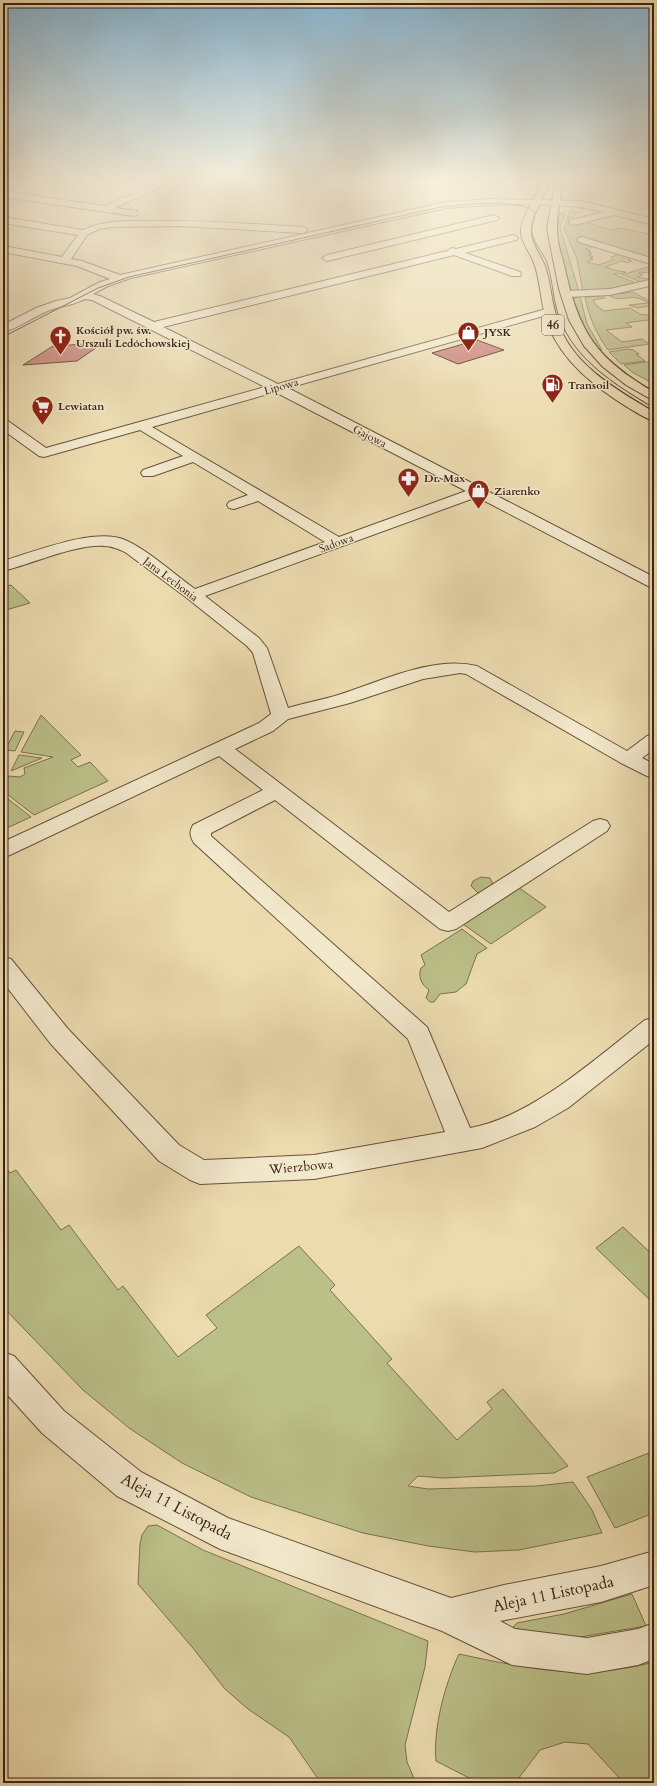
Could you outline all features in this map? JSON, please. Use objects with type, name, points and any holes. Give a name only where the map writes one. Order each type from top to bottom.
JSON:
[{"type":"main road","name":"46","points":[[539,262],[554,326],[568,351],[589,373],[616,394],[654,417]]},
{"type":"main road","name":"46","points":[[559,262],[574,322],[584,338],[595,352],[622,376],[654,397]]},
{"type":"street","points":[[75,262],[120,279]]},
{"type":"street","points":[[3,329],[40,310],[78,298],[120,279],[193,262]]},
{"type":"street","points":[[152,326],[397,262]]},
{"type":"street","points":[[482,262],[516,274]]},
{"type":"street","points":[[489,265],[499,262]]},
{"type":"street","points":[[567,294],[610,292],[654,282]]},
{"type":"street","points":[[30,327],[70,305],[78,298]]},
{"type":"street","name":"Gajowa","points":[[78,298],[96,298],[275,388],[654,583]]},
{"type":"street","name":"Lipowa","points":[[3,424],[44,453],[550,312]]},
{"type":"street","name":"Lipowa","points":[[518,320],[541,320],[554,326]]},
{"type":"street","points":[[142,426],[338,542]]},
{"type":"street","points":[[148,473],[195,457]]},
{"type":"street","name":"Sadowa","points":[[193,595],[478,492]]},
{"type":"street","points":[[234,505],[260,496]]},
{"type":"street","name":"Jana Lechonia","points":[[3,566],[86,542],[104,541],[118,543],[130,549],[193,595],[253,642],[261,652],[281,715]]},
{"type":"street","points":[[3,850],[266,727],[281,715],[344,699],[420,674],[460,668],[470,670],[628,759],[654,772]]},
{"type":"street","points":[[628,759],[654,740]]},
{"type":"street","points":[[222,748],[448,923],[600,826]]},
{"type":"street","points":[[276,791],[200,830],[199,834],[201,838],[418,1034],[462,1141]]},
{"type":"street","name":"Wierzbowa","points":[[3,965],[59,1036],[169,1153],[200,1172],[314,1167],[482,1137],[526,1119],[559,1101],[654,1028]]},
{"type":"street","name":"Aleja 11 Listopada","points":[[3,1367],[53,1422],[129,1484],[220,1532],[451,1616],[512,1647],[587,1656],[638,1647],[654,1641]]},
{"type":"street","name":"Aleja 11 Listopada","points":[[451,1616],[510,1601],[575,1591],[637,1575],[654,1568]]},
{"type":"green space","points":[[563,262],[570,262],[579,292],[570,290]]},
{"type":"green space","points":[[578,262],[588,262],[599,265],[606,262],[618,262],[605,267],[626,272],[623,273],[625,274],[654,265],[654,271],[639,273],[643,275],[637,277],[653,280],[644,283],[618,273],[614,274],[636,283],[619,288],[583,292]]},
{"type":"green space","points":[[633,292],[651,302],[649,306],[638,308],[629,305],[648,303],[642,299],[631,297],[618,299],[608,295]]},
{"type":"green space","points":[[580,296],[587,324],[602,350],[592,342],[583,328],[573,299]]},
{"type":"green space","points":[[603,296],[605,298],[593,300],[597,306],[604,311],[630,308],[640,314],[654,316],[654,323],[648,320],[626,323],[632,327],[606,330],[622,342],[642,339],[649,344],[608,350],[594,325],[585,297]]},
{"type":"green space","points":[[628,349],[639,354],[636,354],[645,361],[621,364],[609,352]]},
{"type":"green space","points":[[654,361],[654,384],[632,372],[624,365]]},
{"type":"green space","points":[[11,585],[30,603],[6,610],[3,607],[3,587]]},
{"type":"green space","points":[[41,715],[81,755],[71,760],[78,767],[90,762],[108,781],[34,815],[3,791],[3,787],[9,776],[20,777],[25,774],[24,768],[53,757],[21,752]]},
{"type":"green space","points":[[15,731],[24,732],[15,751],[5,750]]},
{"type":"green space","points":[[20,755],[42,758],[11,771]]},
{"type":"green space","points":[[3,795],[31,817],[7,828],[3,824]]},
{"type":"green space","points":[[481,877],[490,878],[493,884],[486,891],[478,893],[471,886],[473,881]]},
{"type":"green space","points":[[518,887],[546,907],[491,944],[463,924]]},
{"type":"green space","points":[[462,929],[487,948],[477,954],[466,984],[456,992],[440,994],[434,1002],[430,1002],[426,998],[429,990],[422,983],[420,977],[421,968],[425,965],[421,955]]},
{"type":"green space","points":[[3,1164],[10,1173],[16,1170],[61,1230],[69,1225],[118,1290],[123,1286],[178,1357],[217,1328],[206,1315],[299,1246],[335,1285],[330,1290],[392,1359],[387,1363],[457,1440],[492,1409],[487,1402],[503,1389],[568,1466],[554,1473],[443,1478],[418,1476],[408,1486],[428,1489],[537,1486],[573,1482],[592,1510],[602,1533],[519,1550],[475,1552],[428,1546],[363,1533],[251,1497],[182,1463],[129,1428],[83,1390],[3,1307]]},
{"type":"green space","points":[[623,1227],[654,1256],[654,1304],[596,1248]]},
{"type":"green space","points":[[654,1451],[654,1513],[615,1528],[587,1477]]},
{"type":"green space","points":[[157,1525],[203,1550],[428,1641],[425,1667],[405,1745],[407,1762],[416,1783],[321,1783],[289,1737],[248,1709],[225,1689],[193,1648],[138,1584],[140,1544],[142,1535],[148,1526]]},
{"type":"green space","points":[[632,1594],[646,1626],[574,1638],[512,1628],[517,1623],[564,1614]]},
{"type":"green space","points":[[459,1654],[533,1668],[579,1672],[628,1668],[654,1662],[654,1783],[624,1783],[588,1744],[565,1742],[540,1750],[515,1783],[479,1783],[436,1761],[436,1735],[441,1706],[449,1679]]},
{"type":"building","name":"JYSK","points":[[477,340],[504,350],[458,364],[432,353]]},
{"type":"building","name":"Kościół pw. św. Urszuli Ledóchowskiej","points":[[103,343],[77,361],[23,365],[53,346]]},
{"type":"tram line","points":[[3,337],[98,288],[129,277],[194,262]]},
{"type":"tram line","points":[[547,262],[559,317],[575,346],[586,359],[612,381],[654,408]]},
{"type":"place","name":"JYSK","points":[[468,352]]},
{"type":"place","name":"Kościół pw. św. Urszuli Ledóchowskiej","points":[[61,356]]},
{"type":"place","name":"Transoil","points":[[553,404]]},
{"type":"place","name":"Lewiatan","points":[[43,426]]},
{"type":"place","name":"Dr. Max","points":[[409,498]]},
{"type":"place","name":"Ziarenko","points":[[479,510]]}]
